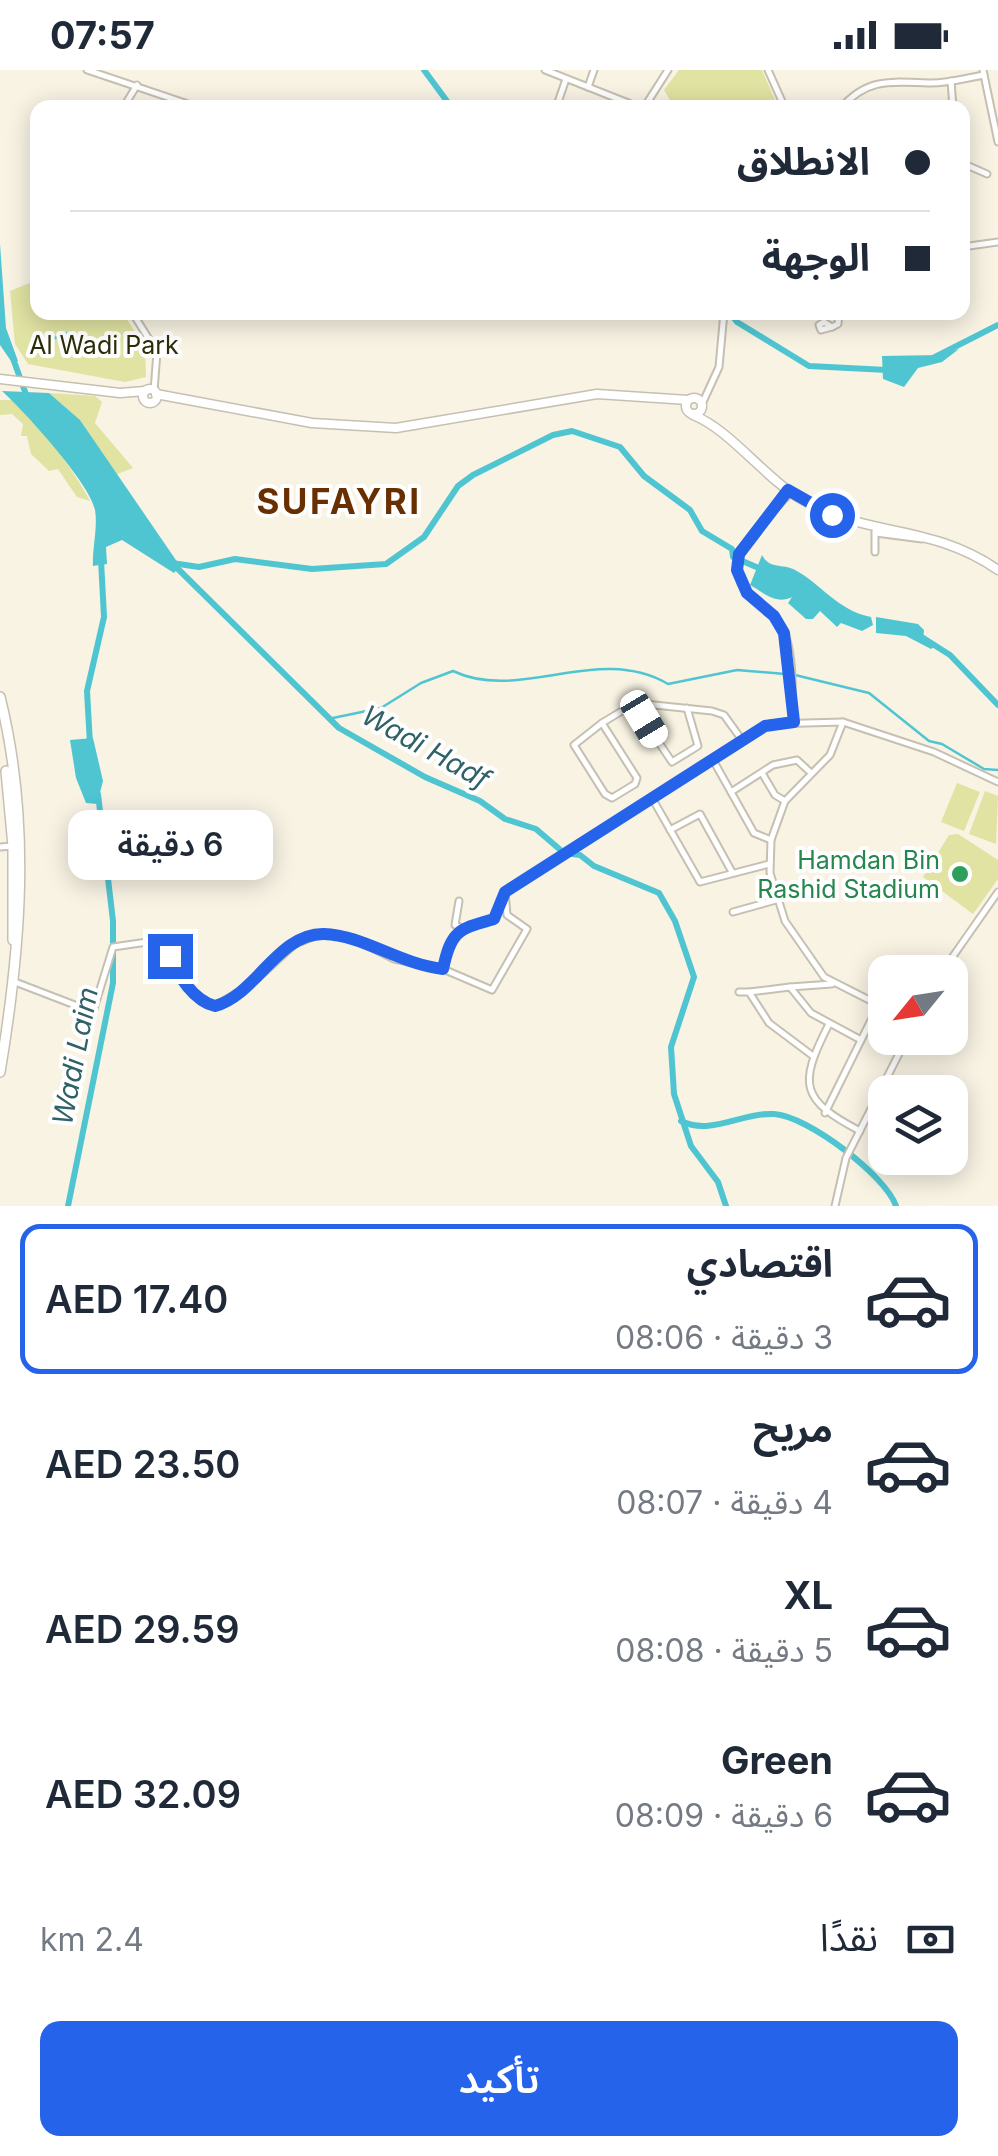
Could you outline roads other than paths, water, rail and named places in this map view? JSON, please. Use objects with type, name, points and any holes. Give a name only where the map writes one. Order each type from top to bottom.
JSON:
[{"type":"highway","points":[[0,697],[12,773],[21,889],[15,982],[0,1072]]},
{"type":"highway","points":[[0,728],[14,872],[13,948],[0,1035]]},
{"type":"highway","points":[[4,755],[12,773]]},
{"type":"main road","points":[[3,381],[150,395],[312,423],[396,428],[597,394],[694,406],[710,425],[789,491],[838,518],[928,535],[998,570]]},
{"type":"street","points":[[88,70],[178,100]]},
{"type":"street","points":[[544,70],[630,100]]},
{"type":"street","points":[[588,87],[594,70]]},
{"type":"street","points":[[649,100],[668,70]]},
{"type":"street","points":[[768,70],[781,100]]},
{"type":"street","points":[[901,70],[902,79]]},
{"type":"street","points":[[852,100],[870,85],[902,79],[950,81],[984,73],[998,142]]},
{"type":"street","points":[[559,100],[566,79]]},
{"type":"street","points":[[950,81],[952,100]]},
{"type":"street","points":[[129,100],[137,85]]},
{"type":"street","points":[[970,167],[987,174]]},
{"type":"street","points":[[970,246],[998,242]]},
{"type":"street","points":[[137,320],[157,352],[156,379],[150,395]]},
{"type":"street","points":[[694,406],[720,367],[724,320]]},
{"type":"street","points":[[832,327],[839,320]]},
{"type":"street","points":[[789,491],[739,554],[737,570],[747,593],[774,616],[784,633],[794,722]]},
{"type":"street","points":[[870,525],[876,533],[918,541],[928,535]]},
{"type":"street","points":[[874,552],[876,533]]},
{"type":"street","points":[[602,723],[637,778],[635,784],[612,798],[604,794],[574,744],[602,723],[632,704],[724,714],[742,740]]},
{"type":"street","points":[[644,704],[644,719],[672,762],[698,746],[687,708]]},
{"type":"street","points":[[843,722],[830,755],[785,800],[770,840],[769,864],[776,900],[821,974],[868,1000]]},
{"type":"street","points":[[443,969],[449,942],[465,928],[494,919],[505,892],[765,726],[843,722],[934,752],[998,782]]},
{"type":"street","points":[[712,759],[757,837],[770,840]]},
{"type":"street","points":[[731,792],[762,772],[792,760],[810,772]]},
{"type":"street","points":[[762,772],[775,796],[785,800]]},
{"type":"street","points":[[652,798],[700,882],[769,864]]},
{"type":"street","points":[[670,830],[700,814],[733,874]]},
{"type":"street","points":[[0,847],[13,846]]},
{"type":"street","points":[[954,955],[998,892]]},
{"type":"street","points":[[732,912],[776,900]]},
{"type":"street","points":[[459,901],[455,925],[465,928]]},
{"type":"street","points":[[15,982],[94,1012],[113,948],[154,940],[166,949],[180,978],[201,1000],[215,1006],[248,986],[295,944],[320,934],[350,938],[404,962],[443,969],[486,989],[498,987],[527,929],[506,914],[502,901]]},
{"type":"street","points":[[818,984],[821,974]]},
{"type":"street","points":[[740,992],[834,984]]},
{"type":"street","points":[[790,986],[798,1001],[828,1026],[861,1040]]},
{"type":"street","points":[[748,992],[768,1022],[812,1056]]},
{"type":"street","points":[[828,1026],[812,1056],[815,1102],[825,1112],[860,1130]]},
{"type":"street","points":[[825,1112],[868,1029]]},
{"type":"street","points":[[835,1206],[840,1179],[860,1130],[898,1055]]},
{"type":"water","points":[[0,244],[6,328],[18,361],[11,361],[0,345]]},
{"type":"water","points":[[959,349],[942,362],[918,368],[904,387],[883,379],[882,356],[940,355]]},
{"type":"water","points":[[2,391],[49,393],[80,420],[180,566],[174,573],[122,540],[106,547],[107,564],[93,566],[96,517],[90,498],[54,448]]},
{"type":"water","points":[[762,555],[769,563],[804,575],[849,609],[871,617],[873,625],[862,631],[841,623],[837,627],[820,611],[813,619],[806,619],[788,603],[792,597],[775,599],[750,585]]},
{"type":"water","points":[[876,617],[918,624],[924,630],[923,640],[935,646],[931,649],[906,636],[876,633]]},
{"type":"water","points":[[93,738],[103,781],[97,804],[86,803],[76,778],[70,740]]},
{"type":"waterway","points":[[424,70],[446,100]]},
{"type":"waterway","points":[[735,320],[809,366],[887,370]]},
{"type":"waterway","points":[[933,358],[998,325]]},
{"type":"waterway","points":[[44,342],[71,332]]},
{"type":"waterway","name":"Wadi Hadf","points":[[11,353],[27,397]]},
{"type":"waterway","points":[[172,563],[199,567],[235,559],[312,569],[386,564],[424,537],[458,486],[473,475],[553,435],[572,431],[620,447],[644,476],[690,510],[702,531],[732,549],[733,557],[761,569]]},
{"type":"waterway","name":"Wadi Laim","points":[[90,744],[87,691],[104,617],[101,560]]},
{"type":"waterway","name":"Wadi Hadf","points":[[172,563],[339,728],[425,777],[480,801],[505,819],[536,829],[564,853],[580,855],[594,866],[659,893],[675,921],[694,977],[671,1047],[674,1094],[691,1146],[718,1182],[726,1206]]},
{"type":"waterway","points":[[917,634],[950,655],[998,705]]},
{"type":"waterway","points":[[328,719],[381,708],[421,683],[453,671],[505,681],[614,669],[641,673],[668,684],[737,670],[785,674]]},
{"type":"waterway","points":[[795,675],[869,693],[929,741],[942,744],[984,769],[998,770]]},
{"type":"waterway","name":"Wadi Laim","points":[[68,1206],[113,983],[113,921],[98,794]]},
{"type":"waterway","points":[[681,1121],[704,1126],[762,1114],[789,1117],[825,1136],[862,1164],[896,1206]]},
{"type":"place","name":"Hamdan Bin Rashid Stadium","points":[[960,874]]},
{"type":"district","name":"SUFAYRI","points":[[339,502]]},
{"type":"park label","name":"Al Wadi Park","points":[[104,345]]}]
